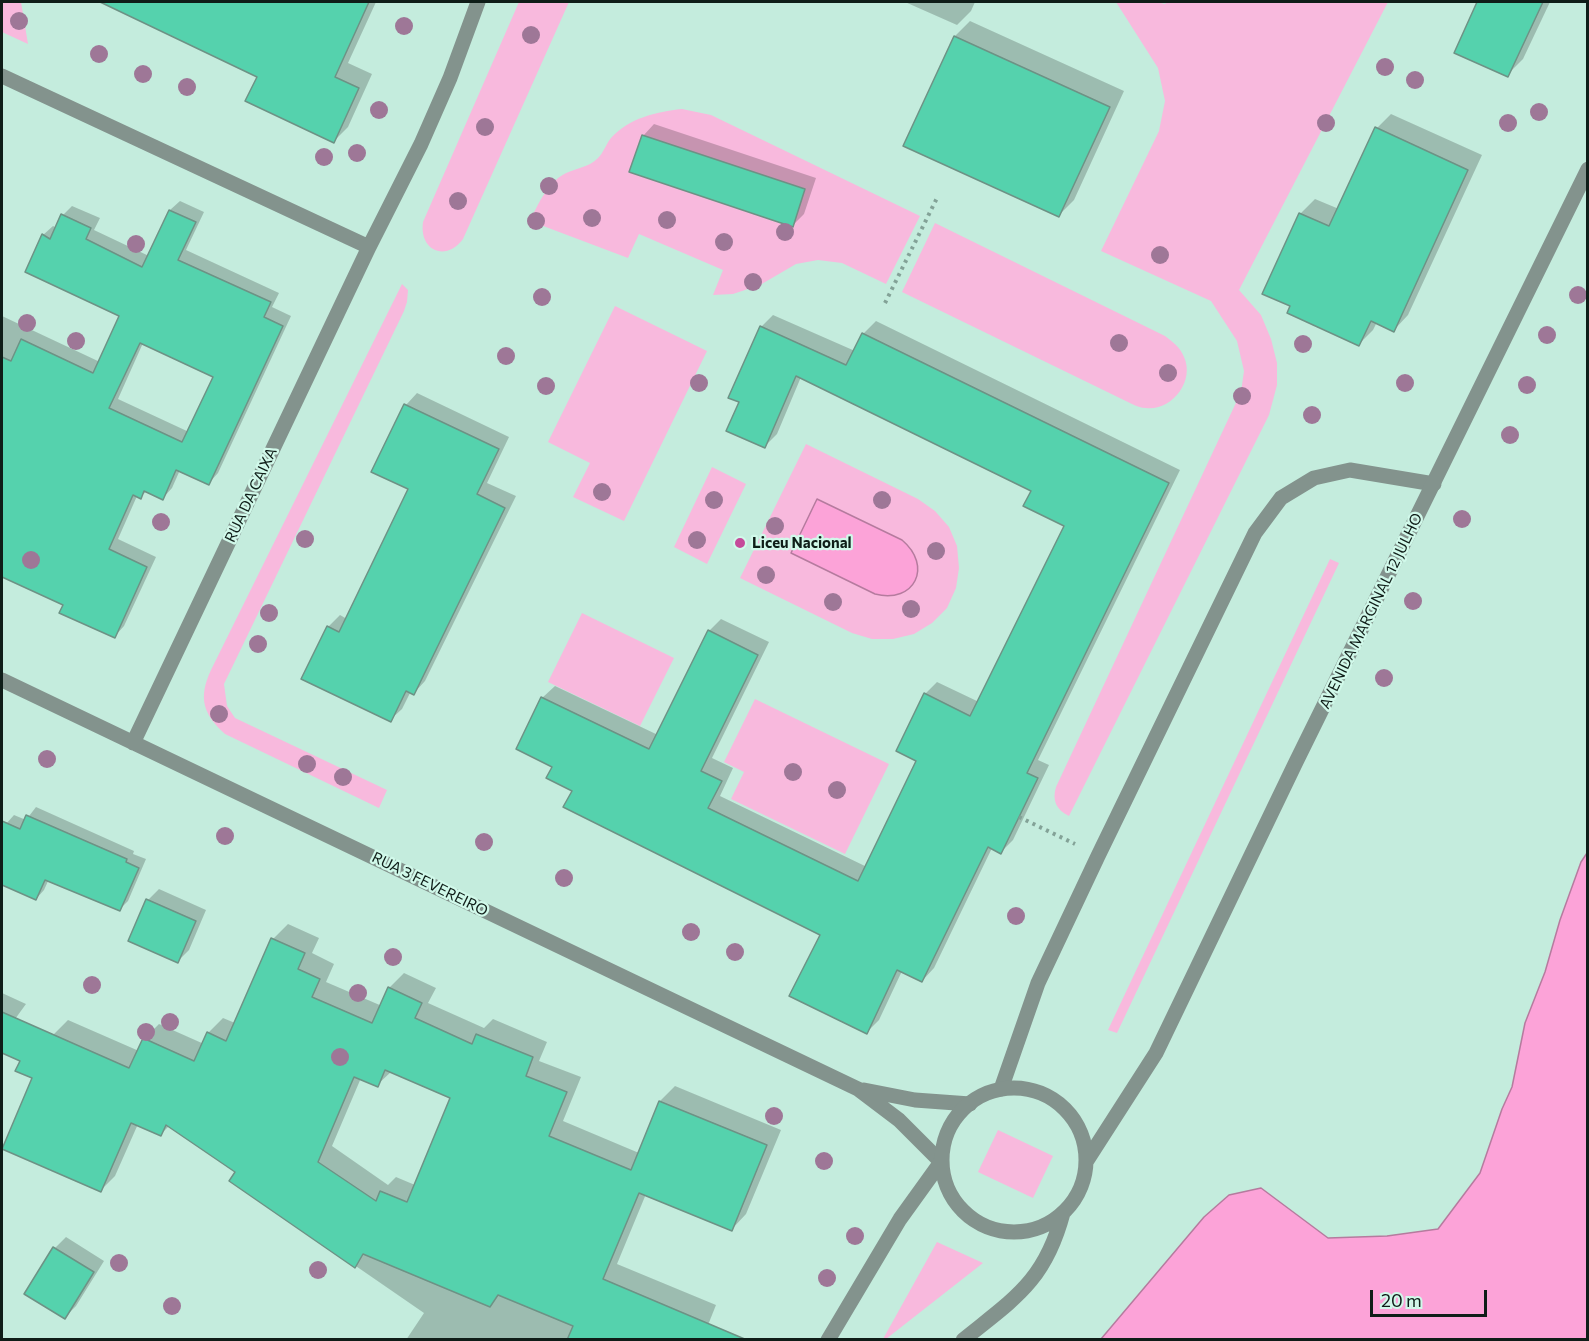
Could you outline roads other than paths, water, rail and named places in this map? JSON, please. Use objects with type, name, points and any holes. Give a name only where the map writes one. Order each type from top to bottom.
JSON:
[{"type":"street","name":"RUA DA CAIXA","points":[[133,743],[369,247],[421,144],[478,2]]},
{"type":"street","points":[[2,76],[369,247]]},
{"type":"street","name":"AVENIDA MARGINAL 12 JULHO","points":[[1086,1162],[1156,1053],[1587,169]]},
{"type":"street","points":[[1001,1089],[1038,983],[1255,533],[1281,498],[1314,478],[1350,470],[1434,484]]},
{"type":"street","name":"RUA 3 FEVEREIRO","points":[[2,680],[858,1089]]},
{"type":"street","points":[[858,1089],[915,1100],[970,1104]]},
{"type":"street","points":[[858,1089],[899,1120],[941,1162]]},
{"type":"street","points":[[1001,1089],[1023,1089],[1045,1095],[1063,1108],[1076,1124],[1084,1142],[1086,1162],[1084,1180],[1076,1198],[1052,1222],[1024,1231],[1008,1232],[987,1226],[967,1214],[957,1204],[944,1177],[941,1162],[944,1144],[958,1115],[981,1096],[1001,1089]]},
{"type":"street","points":[[828,1340],[900,1219],[941,1162]]},
{"type":"street","points":[[963,1340],[1021,1293],[1036,1275],[1049,1256],[1063,1213]]},
{"type":"place","name":"Liceu Nacional","points":[[740,543]]}]
